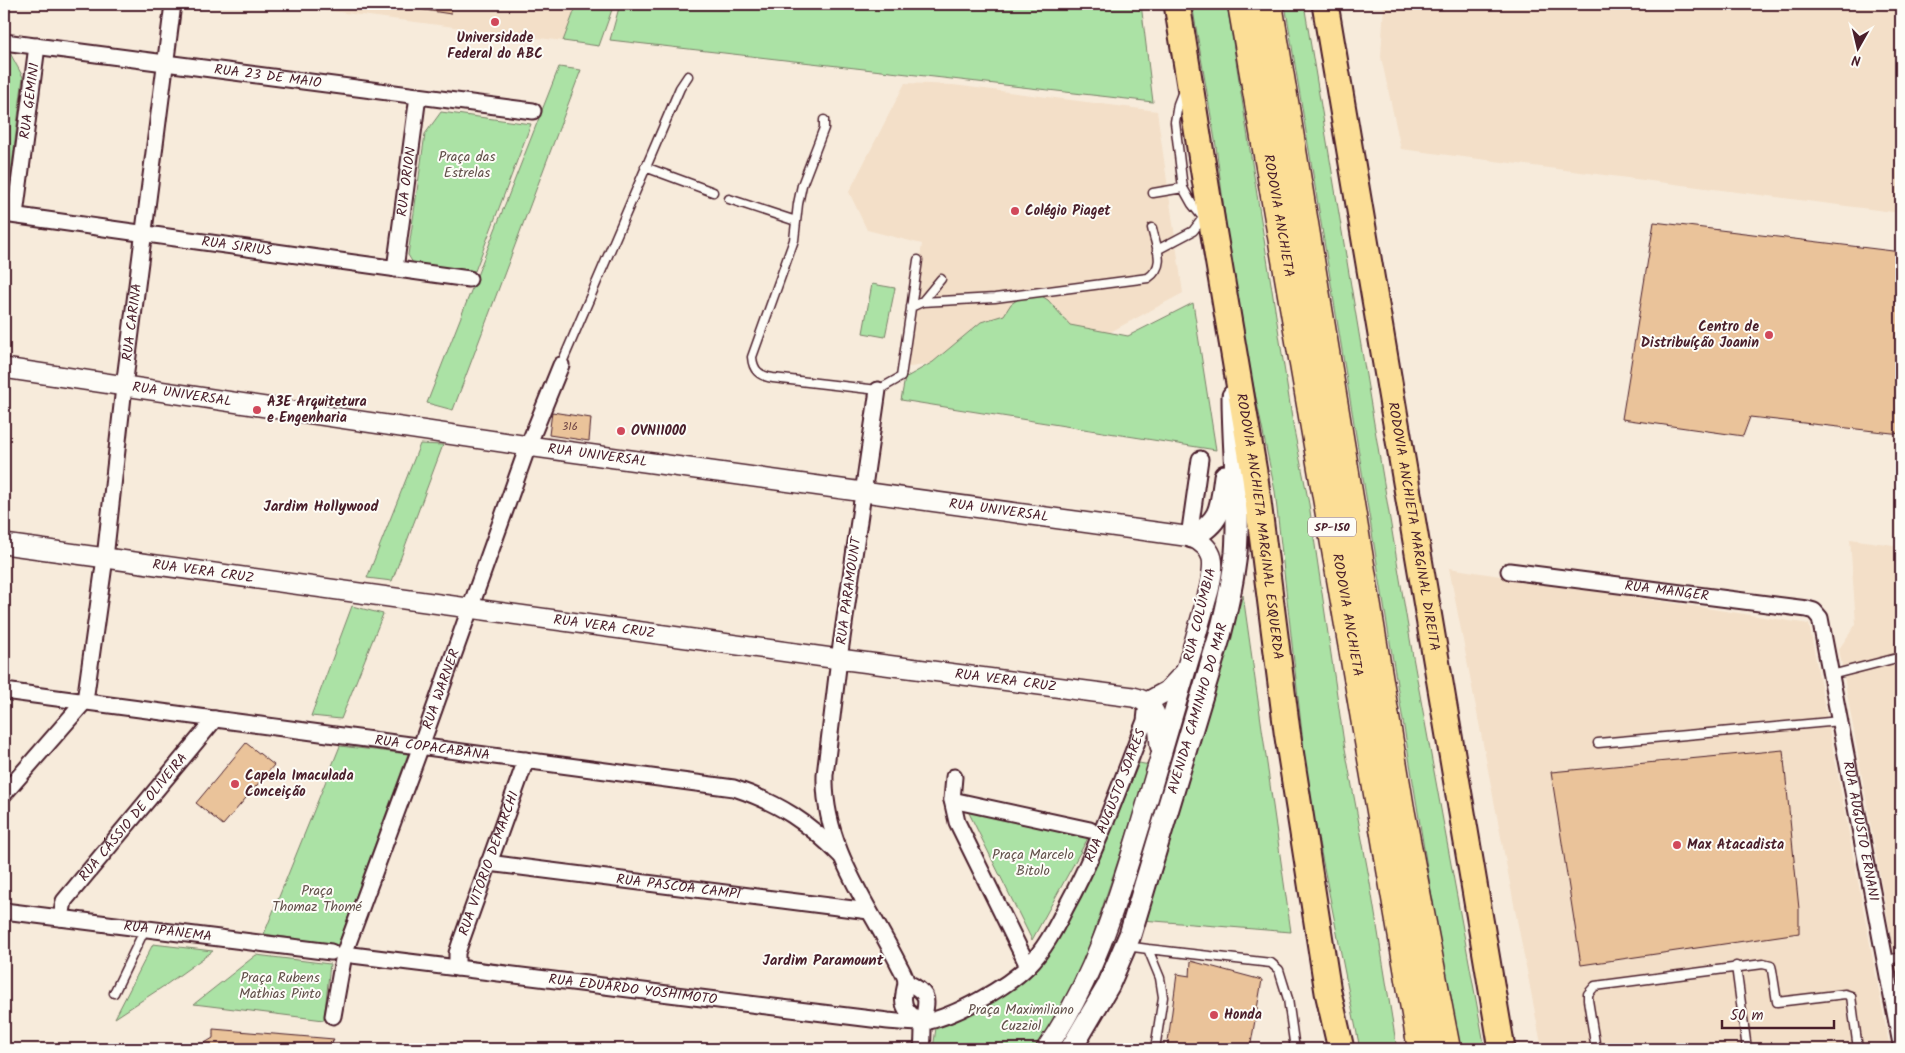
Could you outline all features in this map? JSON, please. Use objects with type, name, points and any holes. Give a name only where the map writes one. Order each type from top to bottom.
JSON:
[{"type":"highway","name":"RODOVIA ANCHIETA MARGINAL ESQUERDA","points":[[1177,4],[1189,75],[1208,224],[1233,349],[1255,478],[1287,731],[1328,992],[1341,1049]]},
{"type":"highway","name":"RODOVIA ANCHIETA","points":[[1242,4],[1422,1049]]},
{"type":"highway","name":"RODOVIA ANCHIETA","points":[[1268,4],[1400,809],[1446,1049]]},
{"type":"highway","name":"RODOVIA ANCHIETA MARGINAL DIREITA","points":[[1331,13],[1337,75],[1502,1049]]},
{"type":"main road","name":"AVENIDA CAMINHO DO MAR","points":[[1071,1049],[1108,986],[1125,946],[1205,692],[1227,610],[1234,570],[1237,529],[1233,349]]},
{"type":"main road","points":[[1191,537],[1213,523],[1222,502],[1233,414]]},
{"type":"street","name":"RUA CARINA","points":[[85,701],[105,558],[124,386],[173,4]]},
{"type":"street","name":"RUA 23 DE MAIO","points":[[4,42],[533,111]]},
{"type":"street","name":"RUA GEMINI","points":[[9,214],[37,46]]},
{"type":"street","name":"RUA ORION","points":[[395,269],[418,96]]},
{"type":"street","name":"RUA SIRIUS","points":[[9,214],[469,279]]},
{"type":"street","name":"RUA WARNER","points":[[333,1016],[337,953],[421,746],[528,446],[560,365]]},
{"type":"street","name":"RUA UNIVERSAL","points":[[4,368],[528,446],[1191,537]]},
{"type":"street","name":"RUA PARAMOUNT","points":[[811,827],[820,810],[825,792],[826,767],[839,659],[878,390]]},
{"type":"street","points":[[1191,537],[1200,459]]},
{"type":"street","name":"RUA COLÚMBIA","points":[[1161,758],[1213,570],[1212,557],[1208,548],[1191,537]]},
{"type":"street","name":"RUA VERA CRUZ","points":[[4,544],[839,659],[1133,696],[1147,702]]},
{"type":"street","name":"RUA MANGER","points":[[1508,570],[1807,610],[1818,614],[1820,618]]},
{"type":"street","name":"RUA AUGUSTO ERNANI","points":[[1820,618],[1901,1044]]},
{"type":"street","name":"RUA COLÚMBIA","points":[[1147,702],[1167,691],[1185,672]]},
{"type":"street","name":"RUA COPACABANA","points":[[4,691],[734,788],[764,798],[785,809],[811,827],[840,856]]},
{"type":"street","points":[[4,794],[85,701]]},
{"type":"street","points":[[1147,702],[1154,711],[1157,720],[1161,758]]},
{"type":"street","name":"RUA AUGUSTO SOARES","points":[[923,1022],[951,1013],[998,989],[1028,966],[1046,943],[1091,858],[1145,721],[1147,702]]},
{"type":"street","name":"RUA CÁSSIO DE OLIVEIRA","points":[[61,918],[64,901],[215,719]]},
{"type":"street","name":"AVENIDA CAMINHO DO MAR","points":[[1046,1049],[1067,1018],[1087,980],[1118,898],[1161,758]]},
{"type":"street","name":"RUA VITÓRIO DEMARCHI","points":[[457,968],[457,953],[526,760]]},
{"type":"street","points":[[954,777],[952,800],[961,833],[1028,966]]},
{"type":"street","name":"RUA PARAMOUNT","points":[[825,792],[840,856],[899,965],[906,982],[903,998],[905,1008],[923,1022],[927,1007],[925,995],[916,987],[906,982]]},
{"type":"street","points":[[952,800],[1090,830]]},
{"type":"street","name":"RUA PASCOA CAMPI","points":[[488,863],[869,911]]},
{"type":"street","name":"RUA IPANEMA","points":[[4,911],[337,953]]},
{"type":"street","name":"RUA EDUARDO YOSHIMOTO","points":[[337,953],[888,1022],[923,1022]]},
{"type":"street","points":[[922,1049],[923,1022]]},
{"type":"lane","points":[[1157,250],[1208,224],[1192,204],[1183,188],[1175,122],[1178,104],[1189,75]]},
{"type":"lane","points":[[560,365],[645,167],[680,88],[688,76]]},
{"type":"lane","points":[[824,120],[824,128],[802,185],[794,240],[754,348],[753,364],[762,376],[766,377],[878,390],[901,378],[918,260]]},
{"type":"lane","points":[[645,167],[713,192]]},
{"type":"lane","points":[[1153,193],[1183,188]]},
{"type":"lane","points":[[729,199],[796,222]]},
{"type":"lane","points":[[911,307],[922,302],[995,298],[1148,278],[1156,272],[1160,264],[1152,228]]},
{"type":"lane","points":[[922,302],[941,279]]},
{"type":"lane","points":[[1831,675],[1901,657]]},
{"type":"lane","points":[[1598,743],[1840,721]]},
{"type":"lane","points":[[114,993],[145,929]]},
{"type":"lane","points":[[1125,946],[1271,963],[1279,970],[1288,999],[1295,1049]]},
{"type":"lane","points":[[1148,949],[1160,978],[1163,997],[1155,1049]]},
{"type":"lane","points":[[1884,961],[1901,957]]},
{"type":"lane","points":[[1596,1049],[1588,1000],[1588,994],[1595,986],[1736,966],[1763,964],[1771,966],[1776,1002],[1849,994],[1853,999],[1858,1049]]},
{"type":"lane","points":[[1736,966],[1747,1049]]},
{"type":"shaded area","name":"Universidade Federal do ABC","points":[[276,4],[577,4],[563,41]]},
{"type":"shaded area","points":[[1384,4],[1901,4],[1901,213],[1401,149],[1381,57]]},
{"type":"shaded area","name":"Colégio Piaget","points":[[905,83],[953,85],[1157,111],[1183,293],[1101,337],[904,368],[922,244],[867,230],[849,192]]},
{"type":"shaded area","points":[[1850,539],[1901,546],[1901,993],[1839,649],[1856,624]]},
{"type":"shaded area","points":[[1449,568],[1809,624],[1890,1049],[1542,1049]]},
{"type":"green space","points":[[577,4],[614,4],[599,46],[563,41]]},
{"type":"green space","points":[[620,4],[1141,4],[1153,102],[610,40]]},
{"type":"green space","points":[[1192,4],[1227,4],[1294,430],[1309,504],[1344,743],[1369,877],[1397,1049],[1360,1049],[1308,787],[1275,491],[1235,296],[1216,146]]},
{"type":"green space","points":[[1285,4],[1304,4],[1413,657],[1485,1049],[1457,1049]]},
{"type":"green space","points":[[4,52],[10,53],[23,77],[9,189],[4,193]]},
{"type":"green space","points":[[559,67],[581,70],[453,410],[427,403]]},
{"type":"green space","name":"Praça das Estrelas","points":[[441,112],[531,124],[475,271],[413,263],[408,255],[425,134]]},
{"type":"green space","points":[[872,284],[895,288],[885,337],[863,333]]},
{"type":"green space","points":[[1032,290],[1048,300],[1070,325],[1128,336],[1193,303],[1216,450],[901,400],[905,378],[933,362],[981,322],[1004,315],[1011,304]]},
{"type":"green space","points":[[420,444],[443,445],[392,581],[367,578]]},
{"type":"green space","points":[[1243,595],[1291,932],[1142,920]]},
{"type":"green space","points":[[352,606],[383,614],[341,719],[311,716]]},
{"type":"green space","name":"Praça Thomaz Thomé","points":[[340,746],[408,754],[338,945],[264,934]]},
{"type":"green space","name":"Praça Maximiliano Cuzziol","points":[[1139,763],[1150,765],[1079,977],[1045,1039],[1034,1049],[933,1049],[936,1028],[963,1011],[1010,989],[1030,975],[1055,939],[1088,879],[1114,824]]},
{"type":"green space","name":"Praça Marcelo Bitolo","points":[[968,811],[1088,838],[1032,940]]},
{"type":"green space","name":"Praça Rubens Mathias Pinto","points":[[153,944],[213,951],[115,1018]]},
{"type":"green space","name":"Praça Rubens Mathias Pinto","points":[[256,955],[330,964],[324,1020],[194,1004]]},
{"type":"building","points":[[386,4],[452,4],[451,14]]},
{"type":"building","name":"Centro de Distribuíção Joanin","points":[[1654,222],[1901,252],[1901,434],[1750,417],[1743,436],[1622,419]]},
{"type":"building","points":[[552,412],[591,418],[589,441],[549,435]]},
{"type":"building","name":"Capela Imaculada Conceição","points":[[246,743],[274,765],[223,825],[196,803]]},
{"type":"building","name":"Max Atacadista","points":[[1783,750],[1799,909],[1799,933],[1581,965],[1551,772]]},
{"type":"building","name":"Honda","points":[[1191,961],[1262,980],[1250,1049],[1167,1049],[1177,974],[1190,976]]},
{"type":"building","points":[[213,1029],[334,1039],[328,1049],[195,1049],[213,1038]]},
{"type":"place","name":"Universidade Federal do ABC","points":[[495,22]]},
{"type":"place","name":"Colégio Piaget","points":[[1015,211]]},
{"type":"place","name":"Centro de Distribuíção Joanin","points":[[1769,335]]},
{"type":"place","name":"A3E Arquitetura e Engenharia","points":[[257,410]]},
{"type":"place","name":"OVNI1000","points":[[621,431]]},
{"type":"place","name":"Capela Imaculada Conceição","points":[[235,784]]},
{"type":"place","name":"Max Atacadista","points":[[1677,845]]},
{"type":"place","name":"Honda","points":[[1214,1015]]},
{"type":"district","name":"Jardim Hollywood","points":[[321,507]]},
{"type":"district","name":"Jardim Paramount","points":[[823,961]]}]
